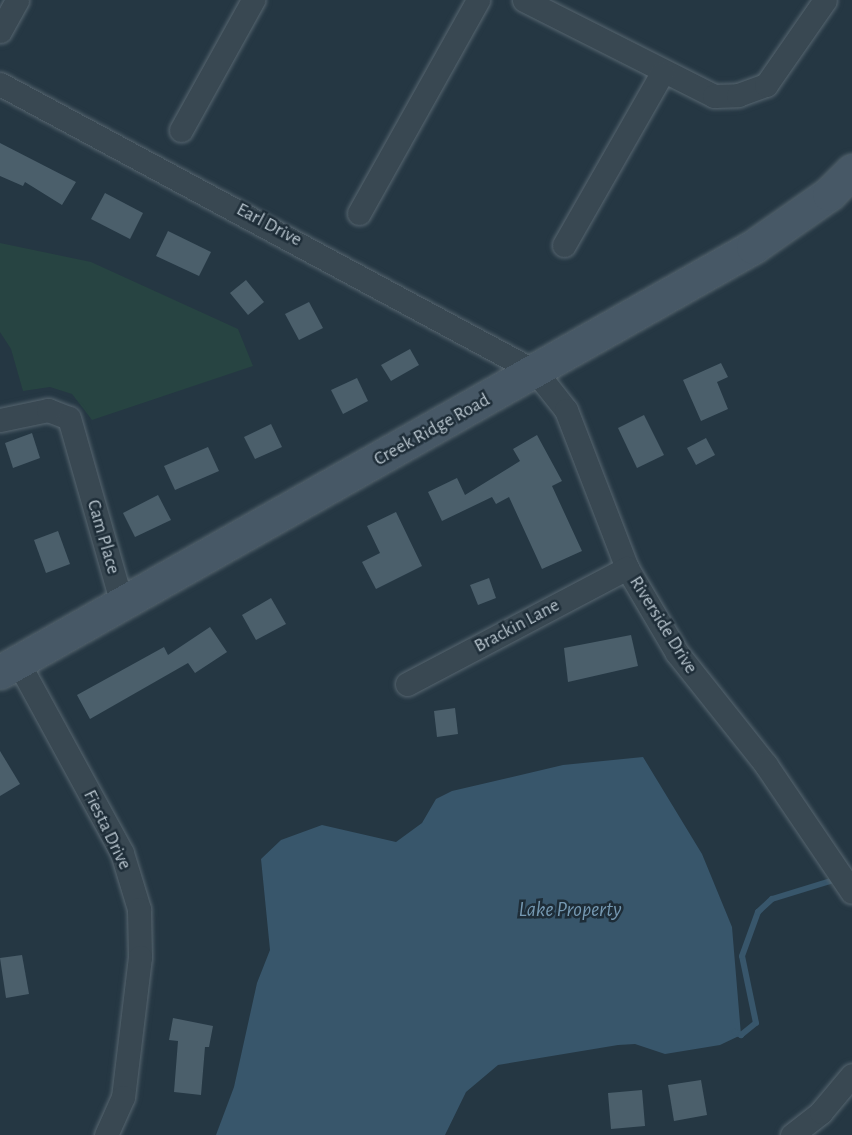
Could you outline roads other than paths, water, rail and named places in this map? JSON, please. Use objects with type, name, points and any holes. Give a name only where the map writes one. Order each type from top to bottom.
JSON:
[{"type":"main road","name":"Creek Ridge Road","points":[[9,667],[536,372],[753,247],[829,194],[852,171]]},
{"type":"street","points":[[0,31],[17,0]]},
{"type":"street","points":[[181,130],[253,0]]},
{"type":"street","points":[[359,213],[478,0]]},
{"type":"street","points":[[524,0],[662,73],[714,96],[738,95],[766,85],[825,0]]},
{"type":"street","points":[[564,245],[662,73]]},
{"type":"street","name":"Earl Drive","points":[[0,84],[536,372]]},
{"type":"street","name":"Riverside Drive","points":[[536,372],[566,410],[627,568],[677,653],[766,765],[852,891]]},
{"type":"street","name":"Cam Place","points":[[0,420],[48,410],[69,418],[122,604]]},
{"type":"street","name":"Brackin Lane","points":[[407,684],[627,568]]},
{"type":"street","name":"Fiesta Drive","points":[[9,667],[122,853],[139,909],[140,957],[123,1097],[106,1135]]},
{"type":"street","points":[[792,1135],[821,1112],[852,1075]]},
{"type":"water","name":"Lake Property","points":[[643,757],[702,854],[732,927],[741,1035],[720,1045],[665,1054],[635,1044],[618,1045],[498,1065],[466,1092],[445,1135],[216,1135],[234,1087],[257,983],[270,950],[261,859],[281,840],[322,825],[396,842],[422,823],[436,799],[452,791],[563,765]]},
{"type":"waterway","points":[[735,1032],[741,1035],[756,1023],[742,956],[758,912],[772,899],[837,879]]}]
